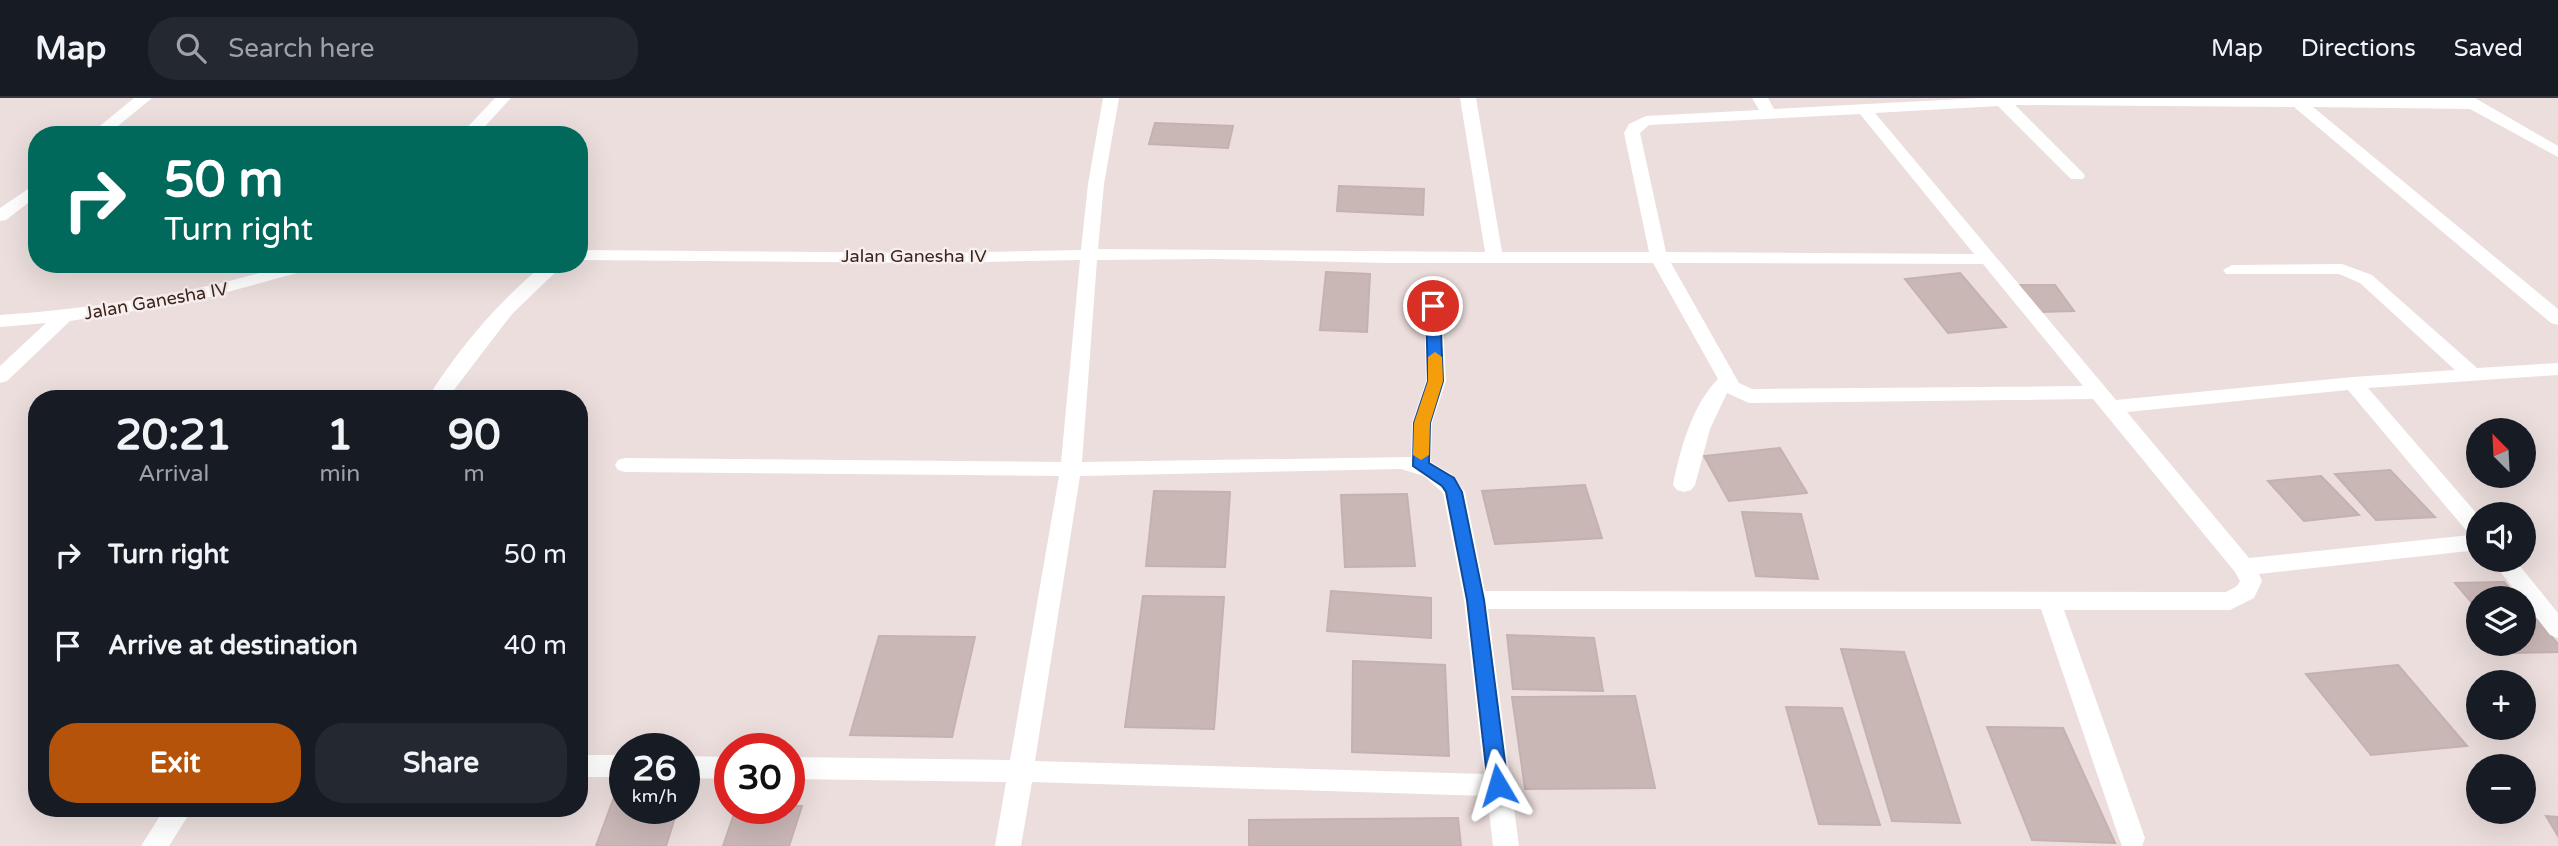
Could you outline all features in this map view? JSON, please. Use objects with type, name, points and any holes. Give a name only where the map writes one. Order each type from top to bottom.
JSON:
[{"type":"street","points":[[108,126],[144,98]]},
{"type":"street","points":[[477,126],[503,98]]},
{"type":"street","points":[[1008,846],[1071,469],[1089,255],[1111,98]]},
{"type":"street","points":[[1468,98],[1494,256]]},
{"type":"street","points":[[1760,98],[1769,114]]},
{"type":"street","points":[[2002,101],[2077,176]]},
{"type":"street","points":[[2558,152],[2468,101],[2002,101],[1659,120],[1635,127],[1632,133],[1658,256],[1727,381],[1739,393],[1749,396],[2104,399],[2282,392],[2353,383],[2558,369]]},
{"type":"street","points":[[2296,102],[2558,319]]},
{"type":"street","points":[[1475,600],[2230,601],[2246,592],[2251,581],[2244,567],[1864,109]]},
{"type":"street","points":[[0,216],[28,195]]},
{"type":"street","name":"Jalan Ganesha IV","points":[[588,255],[939,258],[1182,252],[1427,258],[1658,256],[1990,259]]},
{"type":"street","points":[[2232,270],[2342,269],[2356,273],[2473,375]]},
{"type":"street","name":"Jalan Ganesha IV","points":[[0,321],[64,317],[157,304],[233,288],[280,273]]},
{"type":"street","points":[[443,390],[461,365],[543,273]]},
{"type":"street","points":[[1421,466],[1422,423],[1436,381],[1433,306]]},
{"type":"street","points":[[0,377],[64,317]]},
{"type":"street","points":[[1684,485],[1688,460],[1717,390],[1727,381]]},
{"type":"street","points":[[2353,383],[2466,516]]},
{"type":"street","points":[[625,465],[1071,469],[1401,462],[1421,466],[1442,477],[1454,492],[1475,600],[1506,846]]},
{"type":"street","points":[[2244,567],[2466,543]]},
{"type":"street","points":[[2512,572],[2558,629]]},
{"type":"street","points":[[2050,602],[2132,838]]},
{"type":"street","points":[[588,766],[609,766]]},
{"type":"street","points":[[805,768],[1020,771],[1498,785]]},
{"type":"street","points":[[154,846],[174,817]]},
{"type":"building","points":[[1155,123],[1233,126],[1228,148],[1149,144]]},
{"type":"building","points":[[1339,186],[1424,189],[1423,215],[1337,211]]},
{"type":"building","points":[[1326,272],[1370,274],[1367,332],[1320,330]]},
{"type":"building","points":[[1960,273],[2006,327],[1948,333],[1905,279]]},
{"type":"building","points":[[2020,285],[2055,285],[2074,311],[2038,312]]},
{"type":"building","points":[[1780,448],[1807,493],[1729,501],[1704,456]]},
{"type":"building","points":[[2390,470],[2435,517],[2376,520],[2335,474]]},
{"type":"building","points":[[2321,476],[2359,515],[2304,521],[2268,481]]},
{"type":"building","points":[[1585,485],[1602,538],[1495,544],[1482,491]]},
{"type":"building","points":[[1154,491],[1230,492],[1225,567],[1146,566]]},
{"type":"building","points":[[1407,494],[1415,566],[1345,567],[1341,495]]},
{"type":"building","points":[[1742,512],[1801,514],[1818,579],[1756,576]]},
{"type":"building","points":[[2504,582],[2508,586],[2466,586],[2466,596],[2455,583]]},
{"type":"building","points":[[1331,591],[1431,598],[1431,638],[1327,631]]},
{"type":"building","points":[[1143,596],[1224,597],[1214,729],[1125,727]]},
{"type":"building","points":[[2536,618],[2558,644],[2558,652],[2536,653]]},
{"type":"building","points":[[1507,635],[1594,638],[1603,691],[1513,689]]},
{"type":"building","points":[[879,636],[975,637],[952,737],[850,735]]},
{"type":"building","points":[[1841,649],[1904,652],[1960,823],[1892,821]]},
{"type":"building","points":[[1353,661],[1445,665],[1449,756],[1352,752]]},
{"type":"building","points":[[2398,665],[2467,746],[2371,755],[2306,674]]},
{"type":"building","points":[[1635,696],[1655,788],[1525,789],[1512,697]]},
{"type":"building","points":[[1786,707],[1842,708],[1880,825],[1819,824]]},
{"type":"building","points":[[1987,727],[2063,728],[2115,843],[2032,840]]},
{"type":"building","points":[[609,811],[609,824],[673,824],[666,846],[596,846]]},
{"type":"building","points":[[2546,816],[2558,817],[2558,836]]},
{"type":"building","points":[[1458,818],[1461,846],[1249,846],[1249,820]]},
{"type":"building","points":[[731,824],[796,824],[789,846],[723,846]]},
{"type":"slow traffic","points":[[1421,455],[1422,423],[1436,381],[1435,357]]},
{"type":"route","points":[[1433,306],[1436,381],[1422,423],[1421,466],[1436,472],[1448,482],[1454,492],[1475,600],[1498,785]]}]
